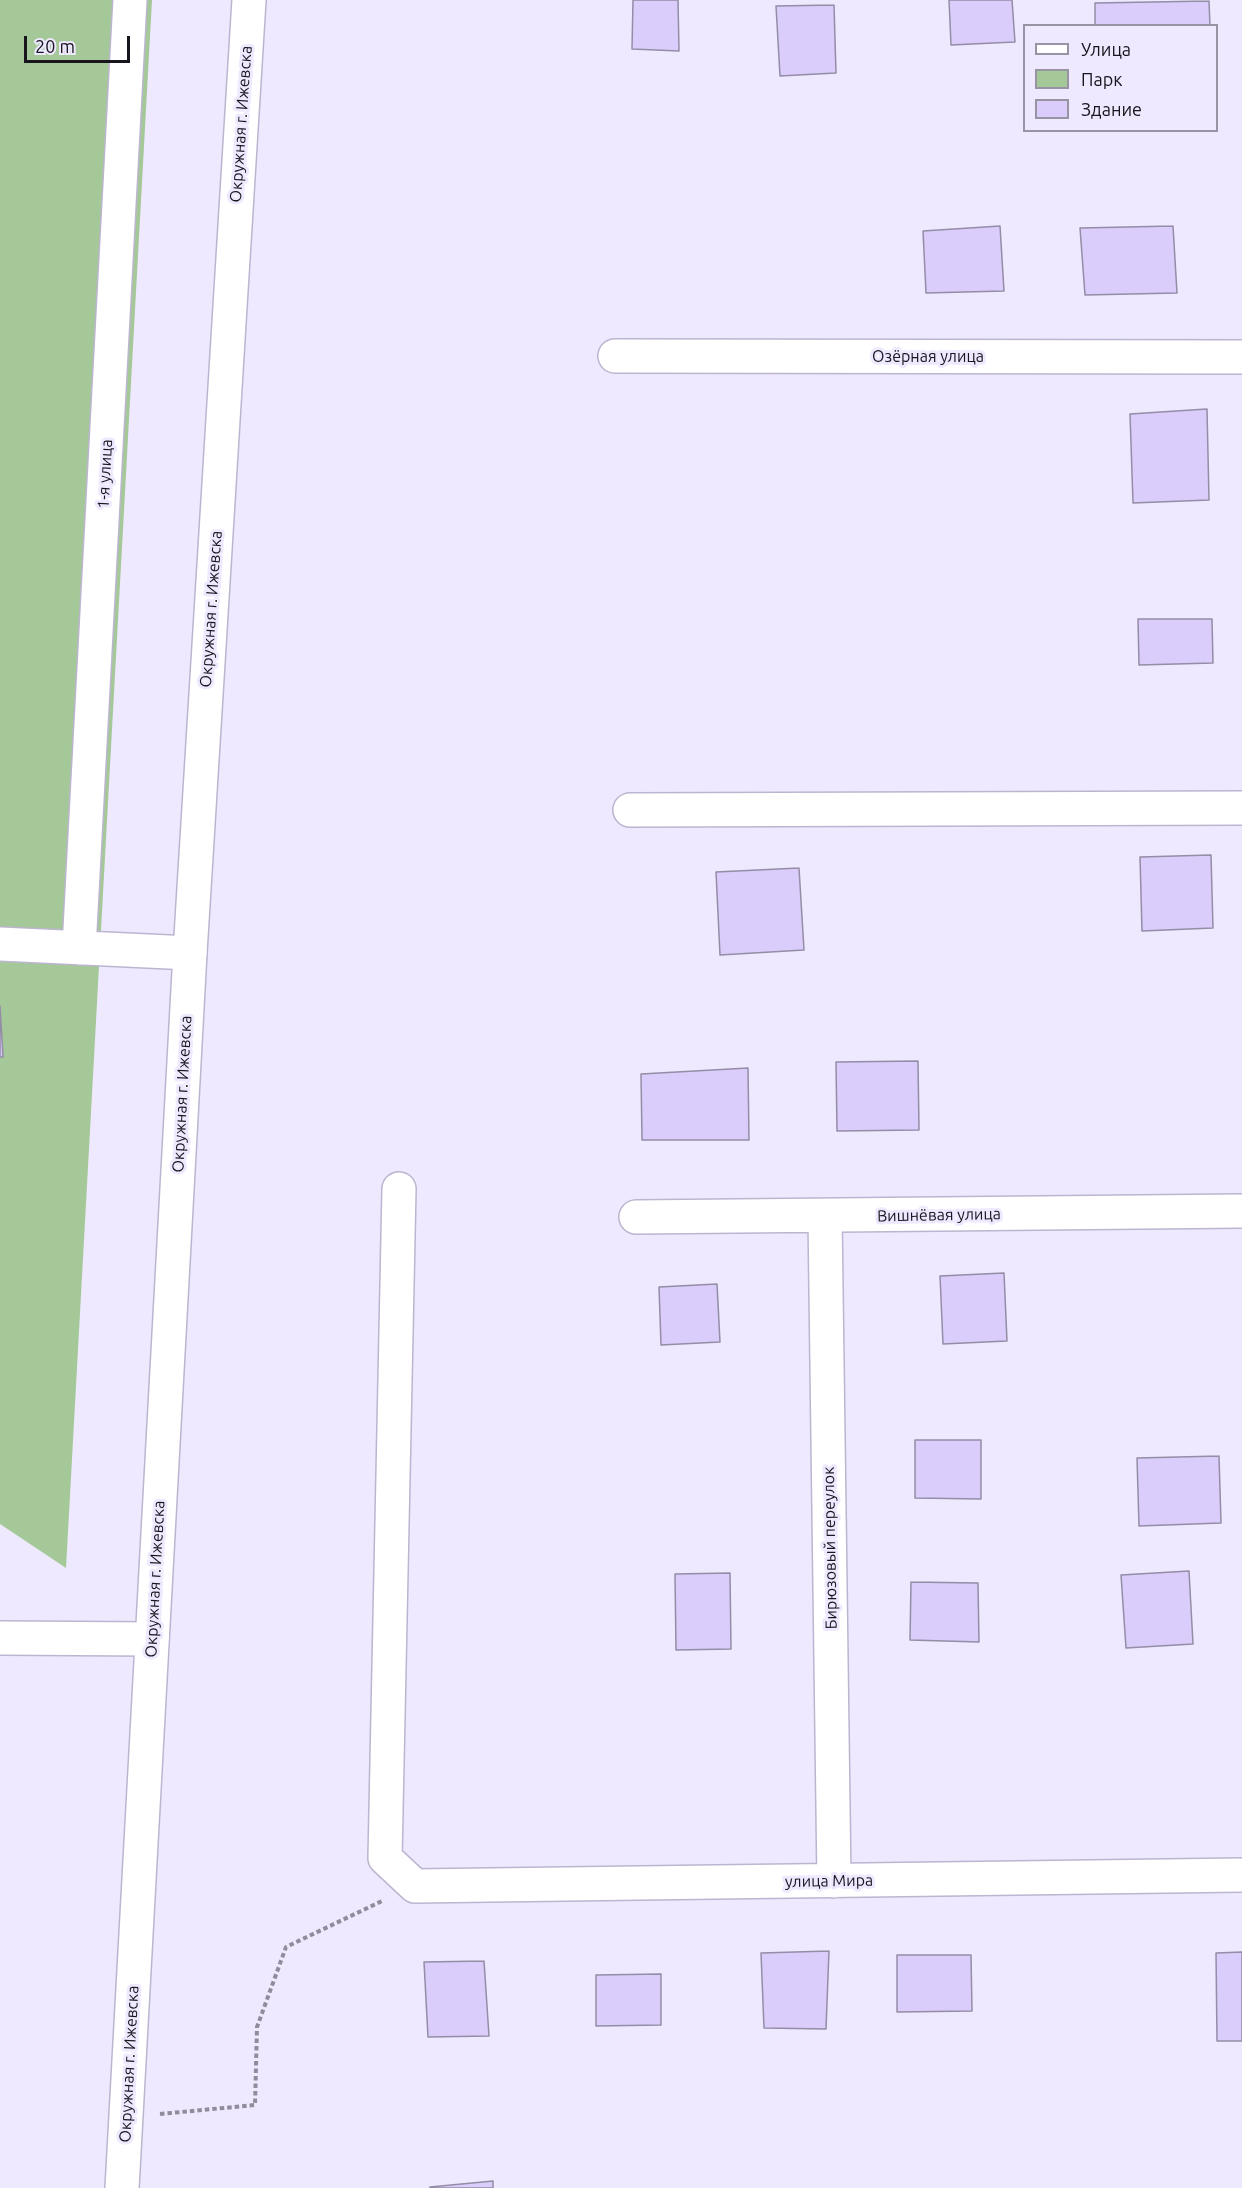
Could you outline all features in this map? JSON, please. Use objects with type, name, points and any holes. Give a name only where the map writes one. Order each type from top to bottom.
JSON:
[{"type":"street","name":"1-я улица","points":[[79,948],[130,0]]},
{"type":"street","name":"Окружная г. Ижевска","points":[[122,2188],[190,953],[249,0]]},
{"type":"street","name":"Озёрная улица","points":[[615,356],[1242,357]]},
{"type":"street","points":[[630,810],[1242,808]]},
{"type":"street","points":[[0,944],[190,953]]},
{"type":"street","points":[[399,1189],[385,1858],[415,1886]]},
{"type":"street","name":"Вишнёвая улица","points":[[636,1217],[1242,1211]]},
{"type":"street","name":"Бирюзовый переулок","points":[[825,1216],[834,1881]]},
{"type":"street","points":[[0,1638],[152,1639]]},
{"type":"street","name":"улица Мира","points":[[415,1886],[1242,1875]]},
{"type":"path","points":[[126,2117],[255,2105],[257,2027],[286,1947],[415,1886]]},
{"type":"green space","points":[[0,0],[152,0],[66,1568],[0,1524]]},
{"type":"building","points":[[633,0],[678,0],[679,51],[632,49]]},
{"type":"building","points":[[949,0],[1012,0],[1015,42],[951,45]]},
{"type":"building","points":[[1209,1],[1210,24],[1095,24],[1095,3]]},
{"type":"building","points":[[834,5],[836,73],[780,76],[776,6]]},
{"type":"building","points":[[1000,226],[1004,291],[926,293],[923,231]]},
{"type":"building","points":[[1173,226],[1177,293],[1085,295],[1080,228]]},
{"type":"building","points":[[1207,409],[1209,500],[1133,503],[1130,414]]},
{"type":"building","points":[[1138,619],[1212,619],[1213,663],[1139,665]]},
{"type":"building","points":[[1211,855],[1213,928],[1142,931],[1140,857]]},
{"type":"building","points":[[799,868],[804,950],[720,955],[716,872]]},
{"type":"building","points":[[0,1006],[3,1057],[0,1057]]},
{"type":"building","points":[[918,1061],[919,1130],[837,1131],[836,1062]]},
{"type":"building","points":[[748,1068],[749,1140],[642,1140],[641,1074]]},
{"type":"building","points":[[1004,1273],[1007,1341],[943,1344],[940,1276]]},
{"type":"building","points":[[717,1284],[720,1342],[661,1345],[659,1287]]},
{"type":"building","points":[[915,1440],[981,1440],[981,1499],[915,1498]]},
{"type":"building","points":[[1219,1456],[1221,1523],[1139,1526],[1137,1458]]},
{"type":"building","points":[[1189,1571],[1193,1644],[1126,1648],[1121,1575]]},
{"type":"building","points":[[730,1573],[731,1649],[676,1650],[675,1574]]},
{"type":"building","points":[[911,1582],[978,1583],[979,1642],[910,1640]]},
{"type":"building","points":[[829,1951],[826,2029],[764,2028],[761,1953]]},
{"type":"building","points":[[1242,1952],[1242,2041],[1217,2041],[1216,1953]]},
{"type":"building","points":[[897,1955],[971,1955],[972,2011],[897,2012]]},
{"type":"building","points":[[484,1961],[489,2036],[428,2037],[424,1962]]},
{"type":"building","points":[[661,1974],[661,2025],[596,2026],[596,1975]]},
{"type":"building","points":[[493,2181],[493,2188],[430,2188],[430,2187]]}]
